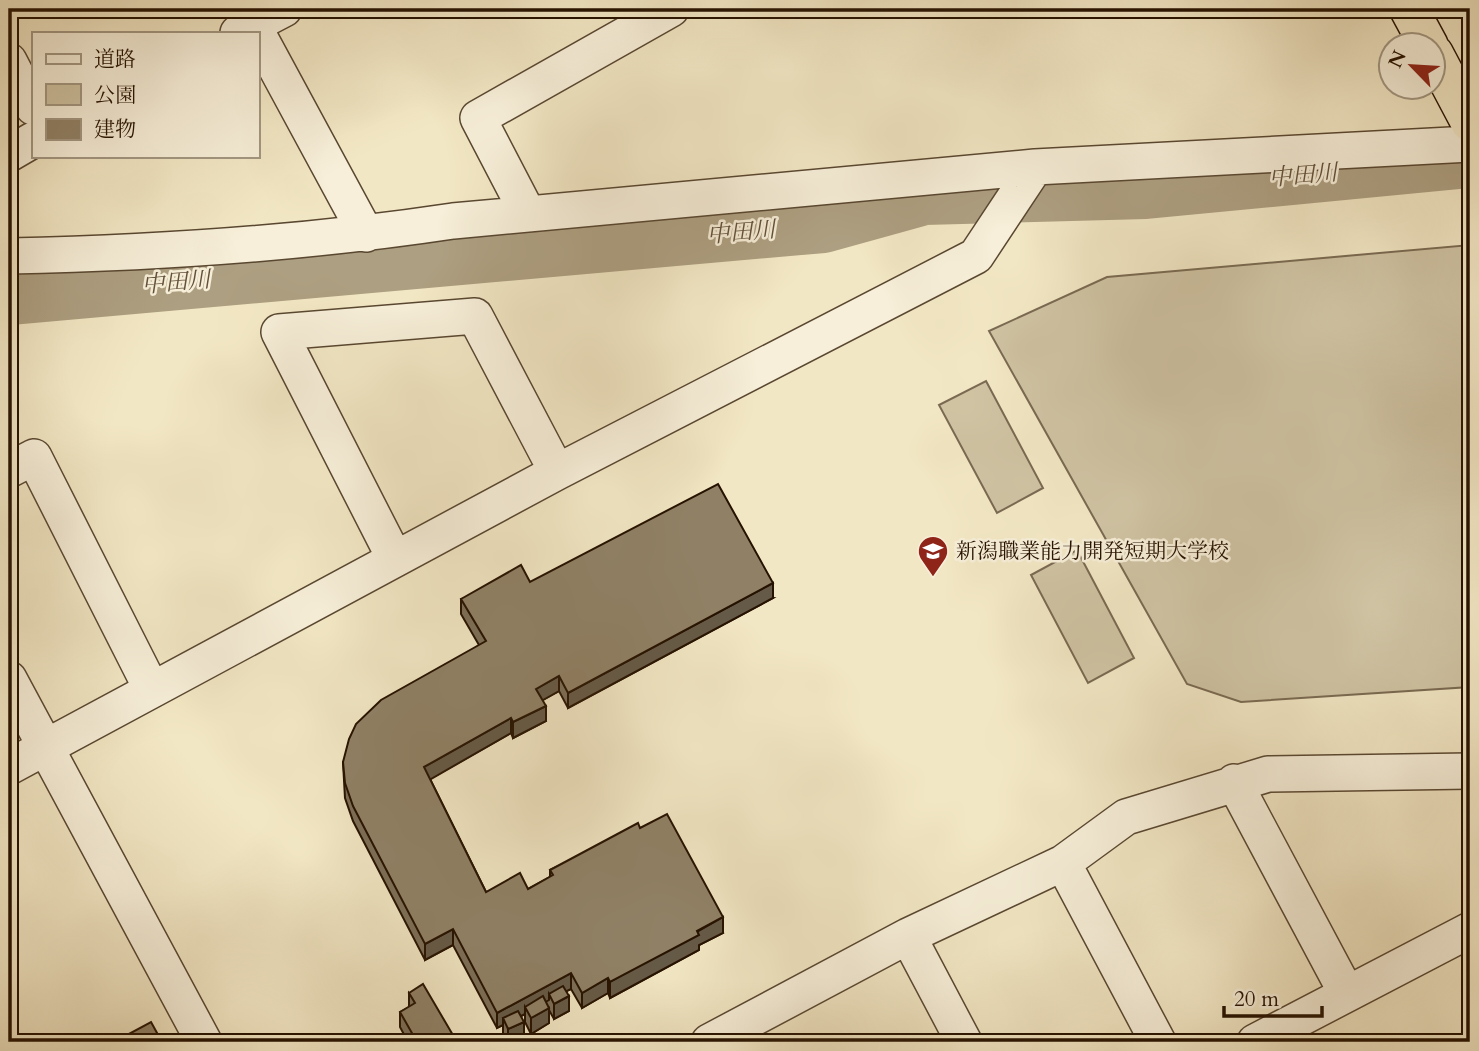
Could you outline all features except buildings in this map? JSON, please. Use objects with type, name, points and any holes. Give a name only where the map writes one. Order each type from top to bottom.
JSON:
[{"type":"highway","points":[[1409,9],[1421,32]]},
{"type":"highway","points":[[1448,82],[1470,122]]},
{"type":"street","points":[[246,29],[284,9]]},
{"type":"street","points":[[528,214],[478,118],[671,9]]},
{"type":"street","points":[[259,51],[366,234]]},
{"type":"street","points":[[9,61],[32,105]]},
{"type":"street","points":[[9,154],[32,141]]},
{"type":"street","points":[[9,256],[87,255],[366,234],[528,214],[1035,167],[1470,144]]},
{"type":"street","points":[[9,767],[558,472],[976,256],[1035,167]]},
{"type":"street","points":[[395,559],[279,332],[475,316],[558,472]]},
{"type":"street","points":[[9,470],[34,457],[152,690]]},
{"type":"street","points":[[9,679],[204,1042]]},
{"type":"street","points":[[709,1042],[747,1034],[908,936],[1063,863],[1126,817],[1234,782],[1268,774],[1470,771]]},
{"type":"street","points":[[1234,782],[1347,994]]},
{"type":"street","points":[[1063,863],[1158,1042]]},
{"type":"street","points":[[1255,1042],[1470,930]]},
{"type":"street","points":[[908,936],[964,1042]]},
{"type":"green space","points":[[1470,245],[1470,687],[1241,702],[1187,684],[989,331],[1107,277]]},
{"type":"green space","points":[[986,381],[1043,488],[997,513],[939,405]]},
{"type":"green space","points":[[1077,550],[1134,658],[1088,683],[1031,575]]},
{"type":"waterway","name":"中田川","points":[[9,296],[823,224],[924,196],[1146,190],[1470,159]]},
{"type":"place","name":"新潟職業能力開発短期大学校","points":[[933,578]]}]
